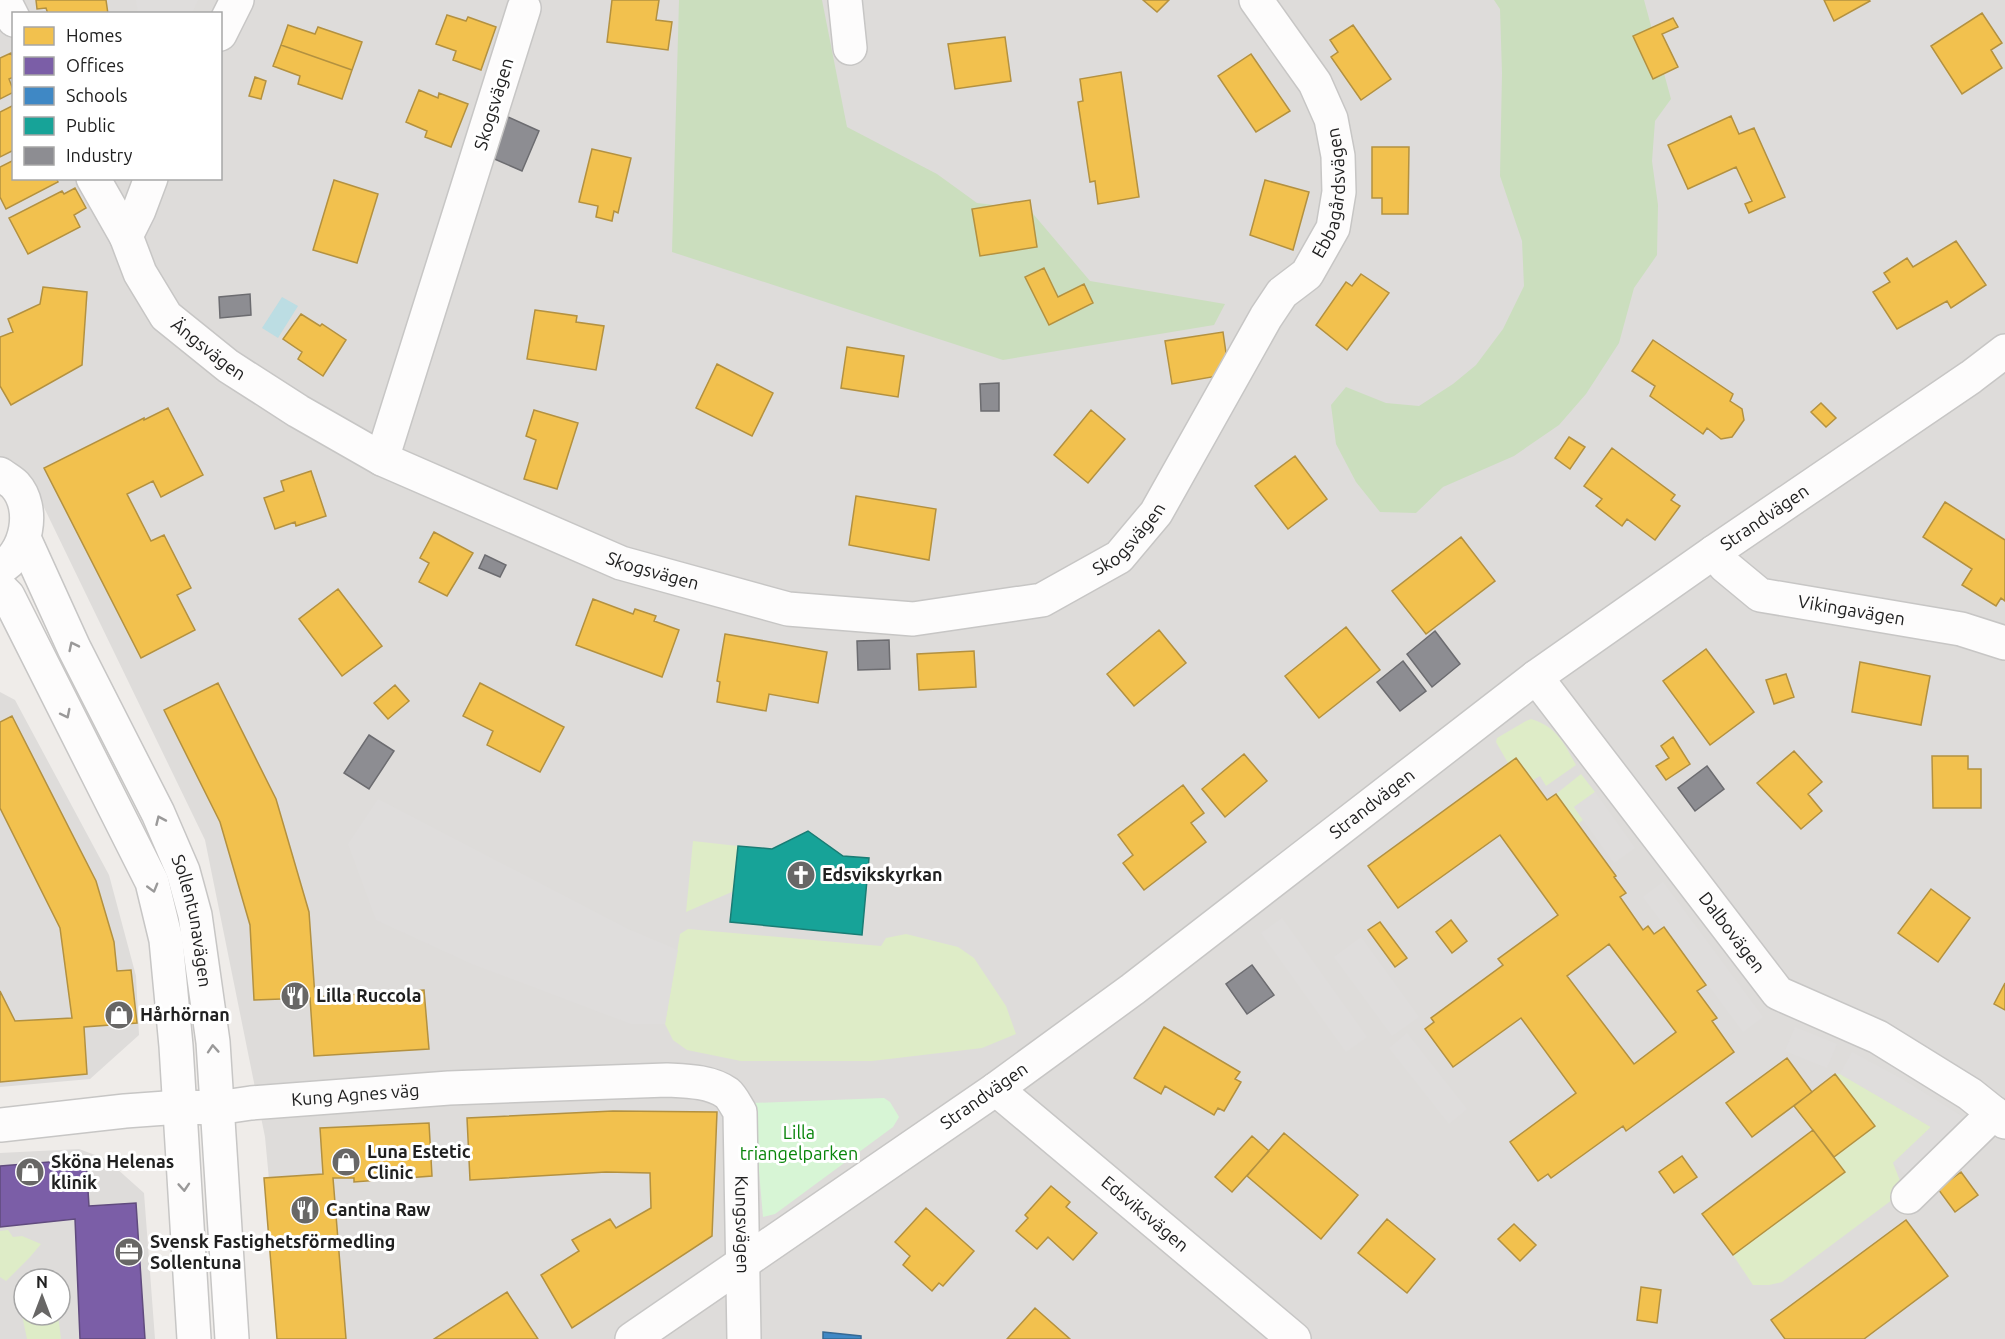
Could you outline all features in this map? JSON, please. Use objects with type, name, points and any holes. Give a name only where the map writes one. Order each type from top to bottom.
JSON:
[{"type":"street","points":[[4,0],[12,16]]},
{"type":"street","points":[[222,30],[237,0]]},
{"type":"street","points":[[846,0],[850,48]]},
{"type":"street","name":"Ebbagårdsvägen","points":[[1256,0],[1315,82],[1331,119],[1338,156],[1339,192],[1332,228],[1307,274],[1282,293],[1266,317]]},
{"type":"street","name":"Skogsvägen","points":[[524,8],[382,459],[621,563],[788,609],[913,619],[1042,600],[1119,557],[1156,513],[1266,317]]},
{"type":"street","name":"Ängsvägen","points":[[94,180],[126,236],[140,273],[166,316],[228,366],[298,411],[382,459]]},
{"type":"street","points":[[126,236],[150,180]]},
{"type":"street","name":"Strandvägen","points":[[744,1263],[996,1089],[1133,989],[1536,677],[1714,552],[1971,377],[2005,351]]},
{"type":"street","points":[[1971,377],[2005,384]]},
{"type":"street","points":[[0,474],[16,486],[24,502],[26,518],[24,538],[18,551],[0,568]]},
{"type":"street","name":"Sollentunavägen","points":[[24,538],[52,602],[158,813],[183,871],[195,915],[213,1042],[232,1339]]},
{"type":"street","name":"Vikingavägen","points":[[1714,552],[1725,567],[1760,595],[1961,629],[2005,643]]},
{"type":"street","name":"Sollentunavägen","points":[[0,588],[8,596],[152,882],[166,940],[176,1046],[194,1339]]},
{"type":"street","name":"Dalbovägen","points":[[1536,677],[1778,993],[1878,1037],[1970,1094],[2000,1117],[1908,1197]]},
{"type":"street","name":"Kung Agnes väg","points":[[0,1125],[125,1111],[180,1107],[217,1108],[251,1103],[449,1088],[667,1080],[690,1081],[713,1086]]},
{"type":"street","name":"Kungsvägen","points":[[713,1086],[728,1094],[740,1112],[744,1339]]},
{"type":"street","name":"Edsviksvägen","points":[[996,1089],[1294,1339]]},
{"type":"street","points":[[632,1339],[744,1263]]},
{"type":"shaded area","points":[[0,0],[2005,0],[2005,1339],[284,1339],[265,1137],[205,840],[37,493],[0,458]]},
{"type":"shaded area","points":[[136,0],[198,0],[192,12],[138,12]]},
{"type":"shaded area","points":[[0,692],[15,700],[109,875],[136,976],[139,1035],[90,1079],[0,1087]]},
{"type":"shaded area","points":[[1595,792],[1635,848],[1614,863],[1574,807]]},
{"type":"shaded area","points":[[378,799],[628,929],[678,950],[665,1024],[631,1024],[472,964],[376,920],[348,844]]},
{"type":"shaded area","points":[[1663,882],[1763,1017],[1743,1032],[1643,897]]},
{"type":"shaded area","points":[[1282,918],[1367,1037],[1346,1052],[1261,933]]},
{"type":"shaded area","points":[[1361,937],[1419,1017],[1392,1036],[1334,957]]},
{"type":"shaded area","points":[[1795,1027],[1837,1044],[1827,1068],[1785,1051]]},
{"type":"shaded area","points":[[1407,1033],[1467,1109],[1449,1124],[1389,1048]]},
{"type":"shaded area","points":[[1852,1052],[1902,1079],[1968,1120],[1912,1180],[1893,1163],[1931,1127],[1840,1074]]},
{"type":"shaded area","points":[[79,1149],[106,1159],[144,1193],[155,1339],[0,1339],[0,1153]]},
{"type":"green space","points":[[679,0],[822,0],[847,127],[937,174],[977,203],[1029,209],[1090,281],[1225,304],[1214,325],[1003,360],[672,252]]},
{"type":"green space","points":[[1494,0],[1644,0],[1671,99],[1655,121],[1652,161],[1658,205],[1657,255],[1634,288],[1619,343],[1586,394],[1559,425],[1514,456],[1443,487],[1416,513],[1380,512],[1356,482],[1336,444],[1331,405],[1346,387],[1386,403],[1419,406],[1453,384],[1476,365],[1503,329],[1524,286],[1522,241],[1500,176],[1502,73],[1500,9]]},
{"type":"green space","points":[[1531,719],[1554,731],[1576,765],[1546,786],[1540,776],[1533,780],[1516,758],[1508,763],[1496,742],[1497,738]]},
{"type":"green space","points":[[1581,774],[1595,792],[1574,807],[1583,820],[1578,824],[1556,794]]},
{"type":"green space","points":[[693,841],[738,846],[734,891],[686,912]]},
{"type":"green space","points":[[688,929],[881,946],[886,938],[906,934],[958,947],[974,958],[1006,1006],[1016,1034],[982,1048],[872,1061],[741,1061],[687,1050],[673,1040],[665,1024],[680,934]]},
{"type":"green space","points":[[1835,1074],[1840,1074],[1931,1127],[1893,1163],[1904,1191],[1782,1282],[1753,1285],[1733,1255],[1844,1172],[1834,1157],[1874,1126]]},
{"type":"green space","name":"Lilla triangelparken","points":[[884,1098],[890,1102],[899,1117],[893,1127],[775,1214],[763,1217],[753,1103]]},
{"type":"green space","points":[[8,1230],[13,1237],[22,1236],[41,1244],[20,1267],[12,1267],[12,1275],[6,1281],[0,1277],[0,1231]]},
{"type":"green space","points":[[24,1327],[60,1327],[61,1339],[27,1339]]},
{"type":"water","points":[[282,297],[298,306],[278,338],[262,328]]},
{"type":"building: Homes","points":[[36,0],[106,0],[108,12],[47,12],[46,8],[37,9]]},
{"type":"building: Homes","points":[[612,0],[659,0],[656,20],[672,22],[668,50],[607,42]]},
{"type":"building: Homes","points":[[1143,0],[1169,0],[1157,12]]},
{"type":"building: Homes","points":[[1824,0],[1869,0],[1870,1],[1834,21]]},
{"type":"building: Homes","points":[[1982,13],[2002,43],[1991,50],[2002,68],[1962,94],[1931,46]]},
{"type":"building: Homes","points":[[447,15],[466,21],[468,17],[496,27],[481,70],[453,60],[456,51],[436,44]]},
{"type":"building: Homes","points":[[1673,18],[1678,27],[1662,34],[1678,67],[1653,79],[1633,36]]},
{"type":"building: Homes","points":[[288,25],[315,34],[318,27],[362,42],[352,70],[281,45]]},
{"type":"building: Homes","points":[[1353,25],[1391,79],[1361,100],[1331,57],[1338,52],[1330,40]]},
{"type":"building: Homes","points":[[1005,37],[1011,81],[955,89],[948,44]]},
{"type":"building: Homes","points":[[281,45],[352,70],[342,99],[298,84],[300,76],[273,66]]},
{"type":"building: Homes","points":[[11,53],[12,55],[12,78],[9,79],[12,93],[0,99],[0,58]]},
{"type":"building: Homes","points":[[1251,54],[1290,111],[1256,132],[1218,76]]},
{"type":"building: Homes","points":[[1121,72],[1139,197],[1098,204],[1095,181],[1090,182],[1078,102],[1083,101],[1080,79]]},
{"type":"building: Homes","points":[[255,77],[266,81],[261,99],[249,96]]},
{"type":"building: Homes","points":[[419,90],[438,98],[439,93],[468,104],[451,147],[425,137],[427,131],[406,122]]},
{"type":"building: Homes","points":[[12,106],[12,151],[0,157],[0,112]]},
{"type":"building: Homes","points":[[1731,116],[1739,134],[1754,128],[1785,197],[1749,213],[1745,204],[1752,201],[1736,167],[1688,189],[1668,145]]},
{"type":"building: Homes","points":[[1372,147],[1409,147],[1408,214],[1382,214],[1382,198],[1372,198]]},
{"type":"building: Homes","points":[[592,149],[631,158],[618,213],[614,211],[612,221],[596,217],[598,206],[579,202]]},
{"type":"building: Homes","points":[[12,161],[12,180],[57,180],[58,182],[6,209],[0,197],[0,167]]},
{"type":"building: Homes","points":[[334,180],[378,194],[357,263],[313,250]]},
{"type":"building: Homes","points":[[1265,180],[1309,192],[1293,250],[1250,235]]},
{"type":"building: Homes","points":[[75,188],[86,208],[74,215],[80,227],[28,254],[9,218],[62,191],[64,194]]},
{"type":"building: Homes","points":[[1030,200],[1037,247],[980,256],[972,209]]},
{"type":"building: Homes","points":[[1956,241],[1986,285],[1951,308],[1947,301],[1897,329],[1873,292],[1890,282],[1884,273],[1907,258],[1913,267]]},
{"type":"building: Homes","points":[[1044,268],[1058,297],[1084,284],[1093,303],[1049,325],[1025,277]]},
{"type":"building: Homes","points":[[1361,274],[1389,293],[1347,350],[1316,325],[1346,282],[1352,286]]},
{"type":"building: Homes","points":[[43,287],[87,292],[82,365],[11,405],[0,386],[0,337],[13,332],[8,319],[40,304]]},
{"type":"building: Homes","points":[[535,310],[577,316],[576,322],[604,326],[596,370],[527,359]]},
{"type":"building: Homes","points":[[301,314],[320,326],[322,324],[346,340],[323,376],[298,359],[302,352],[283,339]]},
{"type":"building: Homes","points":[[1223,332],[1229,374],[1172,384],[1165,341]]},
{"type":"building: Homes","points":[[1653,340],[1733,394],[1730,401],[1742,409],[1744,420],[1732,437],[1721,439],[1707,428],[1703,434],[1650,396],[1655,386],[1632,371]]},
{"type":"building: Homes","points":[[847,347],[904,356],[898,397],[841,388]]},
{"type":"building: Homes","points":[[717,364],[773,393],[752,436],[696,408]]},
{"type":"building: Homes","points":[[1821,403],[1836,418],[1826,427],[1811,412]]},
{"type":"building: Homes","points":[[168,408],[203,475],[161,497],[153,481],[127,494],[151,541],[164,535],[191,588],[177,595],[195,630],[141,658],[44,468]]},
{"type":"building: Homes","points":[[534,410],[578,423],[557,489],[524,479],[536,440],[526,436]]},
{"type":"building: Homes","points":[[1091,410],[1125,439],[1088,483],[1054,455]]},
{"type":"building: Homes","points":[[1569,437],[1585,447],[1570,469],[1555,458]]},
{"type":"building: Homes","points":[[1612,448],[1675,495],[1671,500],[1680,506],[1655,540],[1627,519],[1622,526],[1596,506],[1602,499],[1584,486]]},
{"type":"building: Homes","points":[[1295,456],[1327,499],[1288,529],[1255,486]]},
{"type":"building: Homes","points":[[311,471],[326,516],[296,526],[295,522],[275,529],[264,498],[284,491],[281,481]]},
{"type":"building: Homes","points":[[856,496],[936,509],[929,560],[849,545]]},
{"type":"building: Homes","points":[[1945,502],[2005,540],[2005,601],[2001,598],[1996,606],[1962,585],[1972,569],[1923,537]]},
{"type":"building: Homes","points":[[434,532],[473,553],[447,596],[419,582],[429,563],[420,558]]},
{"type":"building: Homes","points":[[1461,537],[1495,581],[1426,634],[1392,591]]},
{"type":"building: Homes","points":[[338,589],[382,646],[342,676],[299,619]]},
{"type":"building: Homes","points":[[593,599],[633,614],[635,609],[656,616],[654,621],[679,630],[662,677],[576,645]]},
{"type":"building: Homes","points":[[1346,627],[1380,670],[1319,718],[1285,676]]},
{"type":"building: Homes","points":[[1159,630],[1186,663],[1134,706],[1107,674]]},
{"type":"building: Homes","points":[[725,634],[827,652],[818,703],[769,694],[766,711],[717,702],[720,682],[717,681]]},
{"type":"building: Homes","points":[[1706,649],[1754,712],[1710,745],[1663,681]]},
{"type":"building: Homes","points":[[974,651],[976,687],[919,690],[917,654]]},
{"type":"building: Homes","points":[[1860,662],[1930,676],[1921,725],[1852,712]]},
{"type":"building: Homes","points":[[1786,674],[1794,697],[1774,704],[1766,680]]},
{"type":"building: Homes","points":[[218,683],[276,799],[309,912],[315,997],[424,990],[429,1049],[314,1056],[310,998],[254,1000],[250,925],[220,822],[164,710]]},
{"type":"building: Homes","points":[[480,683],[564,727],[540,772],[487,745],[493,731],[463,716]]},
{"type":"building: Homes","points":[[395,685],[409,701],[388,719],[374,703]]},
{"type":"building: Homes","points":[[12,716],[96,881],[114,942],[117,971],[131,970],[137,1023],[84,1027],[87,1074],[0,1082],[0,991],[15,1021],[72,1018],[60,928],[0,808],[0,722]]},
{"type":"building: Homes","points":[[1673,737],[1690,764],[1666,780],[1656,766],[1669,758],[1661,746]]},
{"type":"building: Homes","points":[[1794,751],[1822,782],[1808,794],[1822,811],[1801,829],[1757,783]]},
{"type":"building: Homes","points":[[1244,754],[1267,781],[1225,817],[1202,789]]},
{"type":"building: Homes","points":[[1932,756],[1968,756],[1968,769],[1981,769],[1981,808],[1933,808]]},
{"type":"building: Homes","points":[[1516,758],[1547,800],[1556,794],[1616,876],[1614,877],[1626,893],[1620,897],[1643,930],[1648,926],[1654,934],[1664,927],[1706,985],[1697,991],[1717,1018],[1712,1021],[1734,1052],[1626,1131],[1623,1126],[1551,1178],[1548,1174],[1538,1181],[1510,1142],[1576,1093],[1521,1018],[1453,1067],[1425,1029],[1434,1022],[1431,1018],[1503,965],[1498,959],[1558,915],[1500,835],[1398,908],[1368,866]],"holes":[[[1609,944],[1676,1032],[1634,1064],[1567,976]]]},
{"type":"building: Homes","points":[[1183,785],[1204,813],[1191,823],[1206,842],[1144,890],[1123,863],[1133,855],[1118,835]]},
{"type":"building: Homes","points":[[1931,889],[1970,918],[1938,962],[1898,933]]},
{"type":"building: Homes","points":[[1451,920],[1467,941],[1452,953],[1436,932]]},
{"type":"building: Homes","points":[[1380,922],[1407,958],[1395,967],[1368,930]]},
{"type":"building: Homes","points":[[2005,983],[2005,1010],[1994,1004]]},
{"type":"building: Homes","points":[[1164,1027],[1240,1072],[1235,1079],[1241,1082],[1224,1111],[1218,1108],[1214,1115],[1165,1086],[1161,1094],[1134,1078]]},
{"type":"building: Homes","points":[[1787,1058],[1812,1092],[1752,1137],[1726,1103]]},
{"type":"building: Homes","points":[[1835,1074],[1875,1126],[1834,1157],[1794,1106]]},
{"type":"building: Homes","points":[[613,1111],[717,1112],[712,1236],[572,1328],[541,1275],[579,1251],[572,1240],[610,1219],[616,1228],[651,1208],[650,1173],[606,1172],[470,1180],[467,1118]]},
{"type":"building: Homes","points":[[429,1123],[432,1176],[354,1182],[354,1178],[333,1178],[346,1339],[277,1339],[264,1178],[323,1174],[320,1128]]},
{"type":"building: Homes","points":[[1813,1130],[1845,1172],[1733,1255],[1702,1214]]},
{"type":"building: Homes","points":[[1284,1133],[1358,1195],[1321,1239],[1247,1176]]},
{"type":"building: Homes","points":[[1252,1136],[1269,1151],[1232,1192],[1215,1177]]},
{"type":"building: Homes","points":[[1682,1156],[1697,1177],[1674,1193],[1659,1172]]},
{"type":"building: Homes","points":[[1961,1172],[1978,1195],[1955,1212],[1938,1189]]},
{"type":"building: Homes","points":[[1051,1186],[1070,1202],[1066,1207],[1097,1233],[1073,1260],[1048,1237],[1037,1249],[1016,1231],[1028,1218],[1025,1215]]},
{"type":"building: Homes","points":[[926,1208],[974,1251],[943,1286],[939,1283],[932,1291],[903,1265],[910,1256],[895,1242]]},
{"type":"building: Homes","points":[[1387,1219],[1435,1259],[1407,1293],[1358,1253]]},
{"type":"building: Homes","points":[[1906,1220],[1948,1276],[1864,1339],[1785,1339],[1771,1320]]},
{"type":"building: Homes","points":[[1514,1224],[1536,1245],[1520,1261],[1498,1239]]},
{"type":"building: Homes","points":[[1641,1287],[1661,1290],[1657,1323],[1637,1320]]},
{"type":"building: Homes","points":[[507,1292],[538,1339],[434,1339]]},
{"type":"building: Homes","points":[[1035,1308],[1070,1339],[1007,1339]]},
{"type":"building: Offices","points":[[86,1159],[89,1206],[136,1203],[145,1339],[80,1339],[75,1219],[0,1227],[0,1166]]},
{"type":"building: Schools","points":[[823,1332],[861,1336],[861,1339],[823,1339]]},
{"type":"building: Public","name":"Edsvikskyrkan","points":[[808,831],[843,856],[869,858],[862,935],[730,922],[738,846],[772,849]]},
{"type":"building: Industry","points":[[508,117],[539,131],[522,171],[490,157]]},
{"type":"building: Industry","points":[[250,294],[251,315],[220,318],[219,297]]},
{"type":"building: Industry","points":[[999,383],[999,411],[981,411],[980,384]]},
{"type":"building: Industry","points":[[485,555],[506,565],[500,577],[479,568]]},
{"type":"building: Industry","points":[[1435,631],[1460,664],[1432,687],[1407,654]]},
{"type":"building: Industry","points":[[889,640],[890,669],[858,670],[857,641]]},
{"type":"building: Industry","points":[[1403,661],[1426,691],[1400,711],[1377,682]]},
{"type":"building: Industry","points":[[369,735],[394,751],[369,789],[344,773]]},
{"type":"building: Industry","points":[[1707,766],[1724,789],[1695,811],[1678,788]]},
{"type":"building: Industry","points":[[1252,965],[1274,995],[1247,1014],[1226,984]]},
{"type":"place","name":"Edsvikskyrkan","points":[[801,875]]},
{"type":"place","name":"Lilla Ruccola","points":[[295,996]]},
{"type":"place","name":"Hårhörnan","points":[[119,1015]]},
{"type":"place","name":"Luna Estetic Clinic","points":[[346,1162]]},
{"type":"place","name":"Sköna Helenas klinik","points":[[30,1172]]},
{"type":"place","name":"Cantina Raw","points":[[305,1210]]},
{"type":"place","name":"Svensk Fastighetsförmedling Sollentuna","points":[[129,1252]]}]
